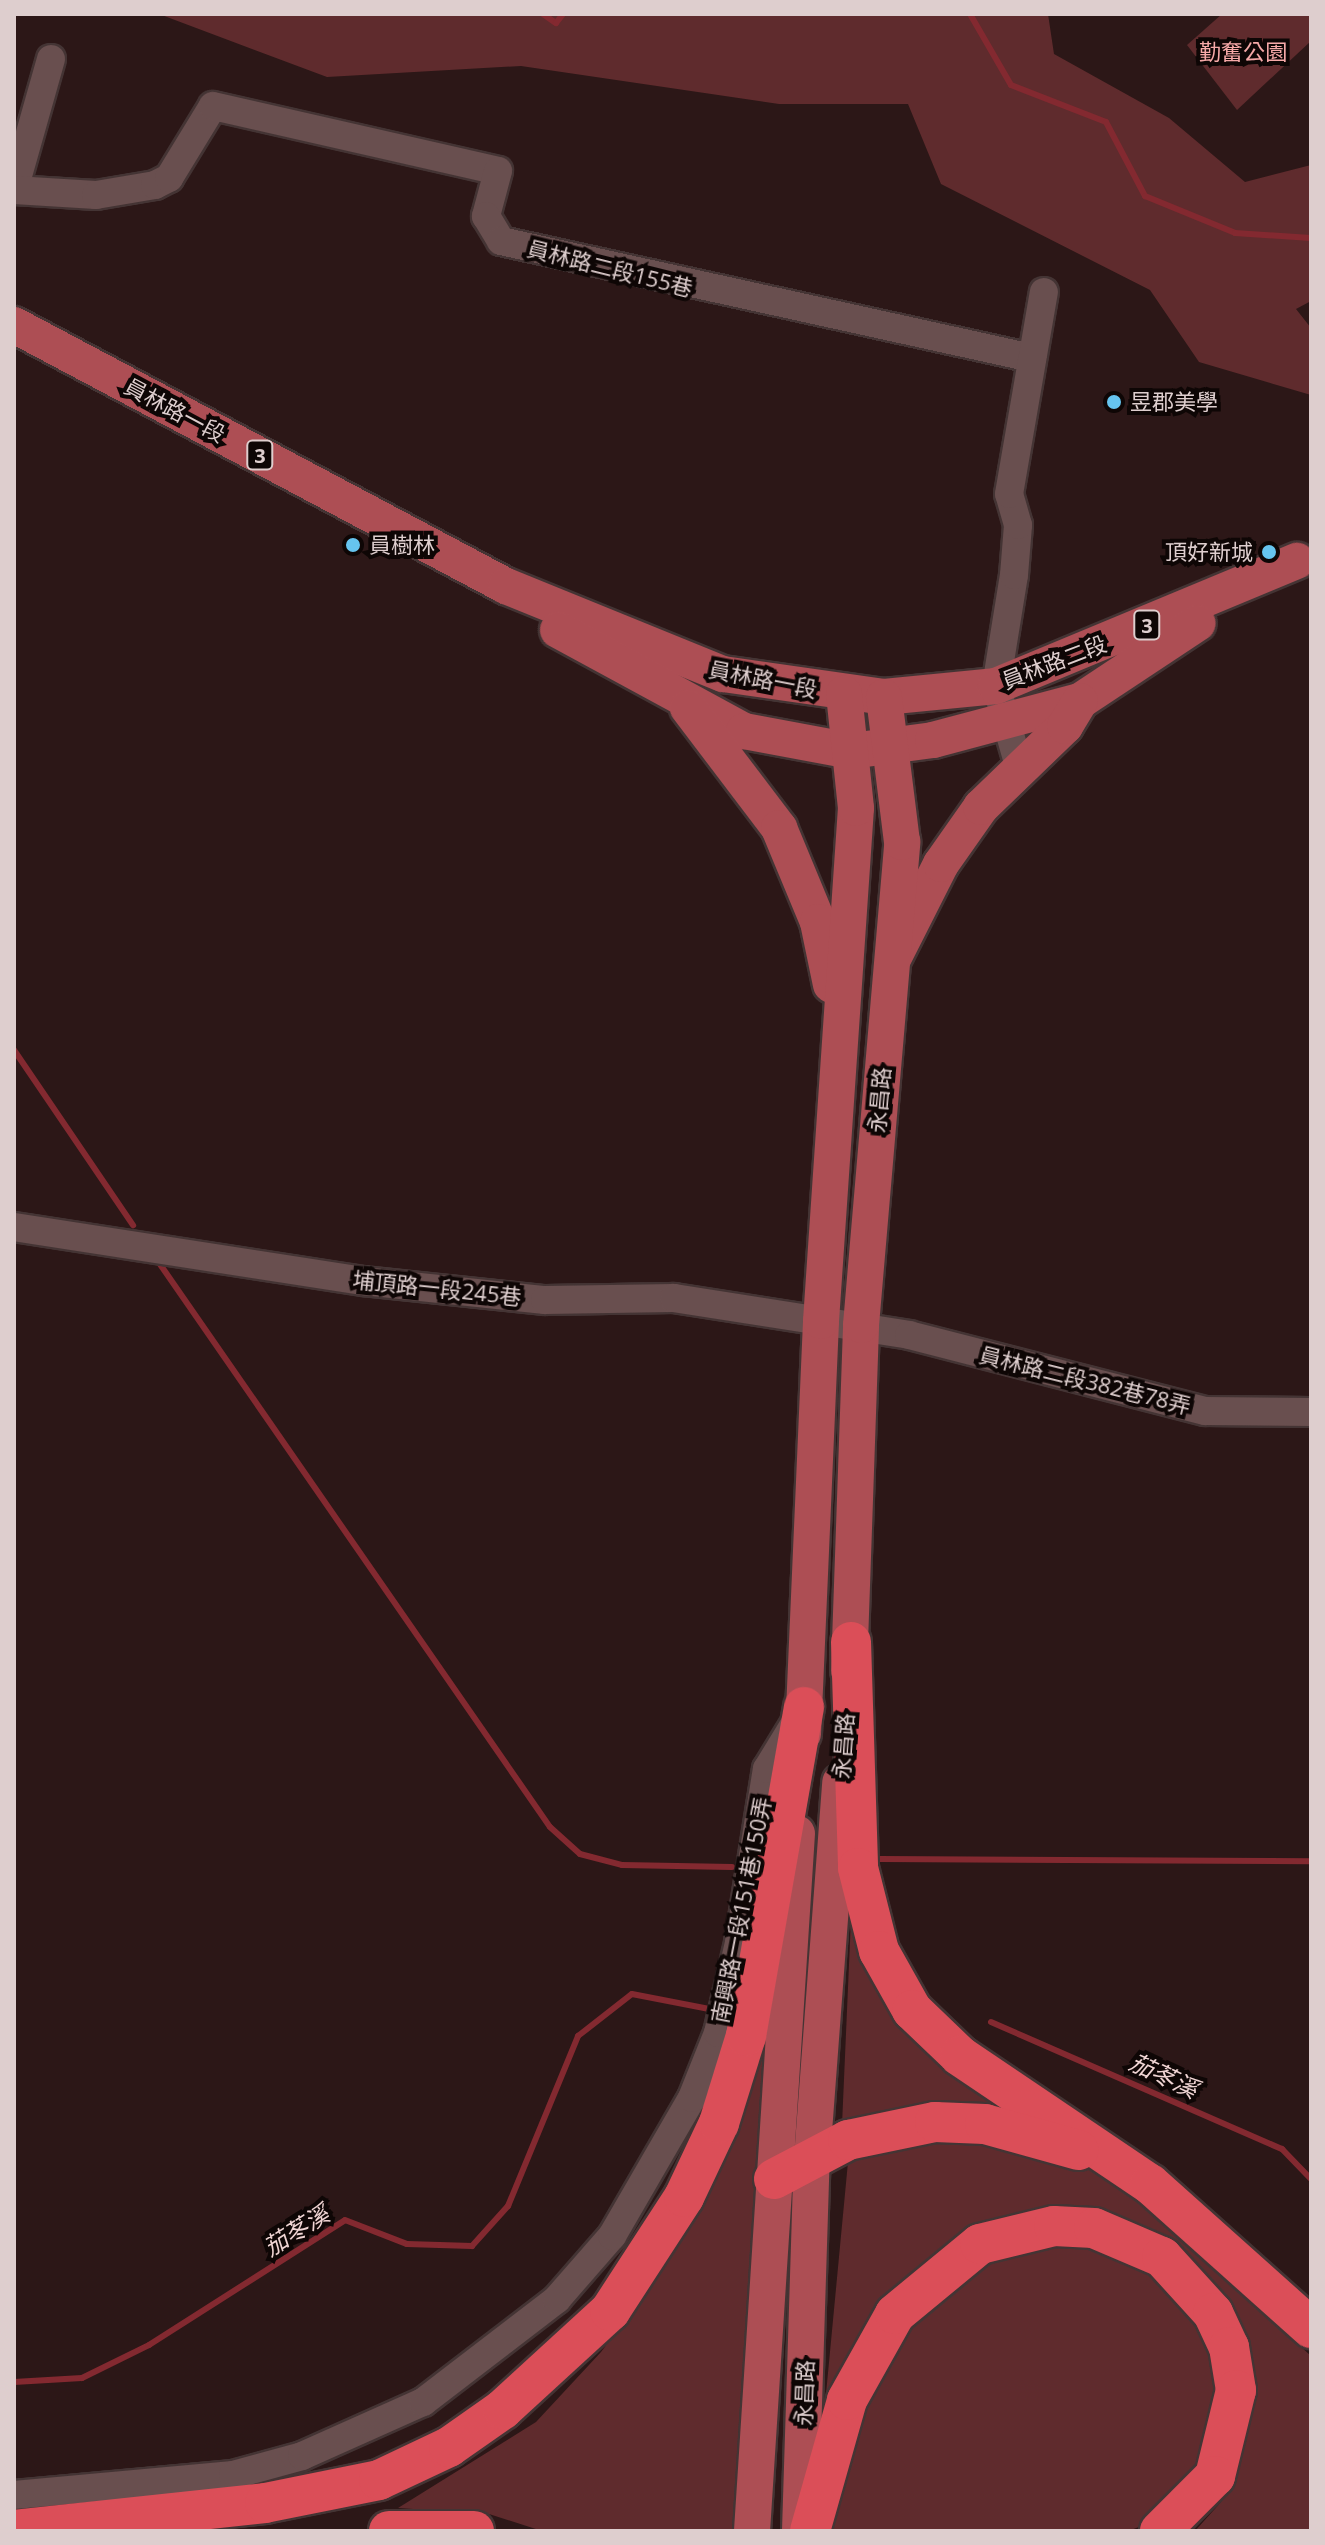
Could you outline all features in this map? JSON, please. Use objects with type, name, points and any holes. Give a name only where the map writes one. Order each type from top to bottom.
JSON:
[{"type":"highway","points":[[851,1642],[858,1868],[893,1982],[960,2056],[1150,2184],[1311,2328]]},
{"type":"highway","points":[[14,2530],[265,2503],[379,2480],[449,2447],[503,2409],[610,2311],[684,2197],[719,2123],[746,2036],[804,1707]]},
{"type":"highway","points":[[774,2179],[812,2158],[892,2128],[985,2124],[1059,2141],[1150,2184]]},
{"type":"highway","points":[[810,2531],[847,2400],[895,2314],[980,2244],[1054,2226],[1094,2228],[1162,2257],[1197,2291],[1229,2347],[1233,2418],[1215,2476],[1160,2531]]},
{"type":"highway","points":[[14,2530],[27,2531]]},
{"type":"highway","points":[[389,2531],[474,2531]]},
{"type":"main road","name":"員林路一段","points":[[14,325],[506,586],[723,674],[844,694]]},
{"type":"main road","name":"員林路二段","points":[[844,694],[884,697],[996,686],[1304,557]]},
{"type":"main road","name":"員林路二段","points":[[889,745],[1007,723],[1080,701],[1304,557]]},
{"type":"main road","name":"員林路一段","points":[[506,586],[539,620],[744,731],[851,751],[889,745]]},
{"type":"main road","name":"永昌路","points":[[752,2531],[804,1707],[821,1321],[856,808],[844,694]]},
{"type":"main road","name":"永昌路","points":[[800,2531],[812,2158],[851,1642],[861,1325],[902,842],[884,697]]},
{"type":"main road","points":[[682,700],[791,852],[818,922],[841,1028]]},
{"type":"main road","points":[[891,962],[941,864],[1019,766],[1065,726],[1080,701]]},
{"type":"street","points":[[14,190],[51,59]]},
{"type":"street","name":"員林路二段155巷","points":[[14,190],[114,193],[169,178],[213,106],[498,171],[486,216],[501,241],[1032,358]]},
{"type":"street","points":[[1019,766],[996,686],[1014,575],[1018,525],[1009,494],[1044,292]]},
{"type":"street","name":"埔頂路一段245巷","points":[[14,1227],[363,1281],[545,1300],[637,1294],[861,1325]]},
{"type":"street","name":"員林路二段382巷78弄","points":[[861,1325],[1205,1411],[1311,1412]]},
{"type":"street","name":"南興路一段151巷150弄","points":[[14,2495],[233,2475],[302,2456],[423,2402],[557,2299],[612,2236],[692,2098],[718,2033],[739,1943],[767,1769],[804,1707]]},
{"type":"green space","points":[[159,14],[1048,14],[1054,54],[1169,118],[1245,182],[1311,165],[1311,301],[1296,309],[1311,328],[1311,395],[1199,362],[1150,290],[941,184],[908,104],[779,104],[521,66],[327,77]]},
{"type":"green space","name":"勤奮公園","points":[[1222,14],[1311,14],[1311,41],[1237,110],[1187,45]]},
{"type":"green space","points":[[852,1896],[1001,2099],[997,2109],[842,2125]]},
{"type":"green space","points":[[765,2022],[733,2531],[542,2531],[489,2514],[398,2508],[536,2422],[601,2352],[633,2309]]},
{"type":"green space","points":[[954,2139],[1039,2149],[1088,2167],[1141,2201],[1311,2356],[1311,2531],[1195,2531],[1221,2502],[1239,2464],[1253,2385],[1182,2250],[1125,2218],[1077,2211],[971,2231],[889,2295],[833,2395],[826,2394],[848,2162],[856,2154]]},
{"type":"green space","points":[[1058,2240],[1133,2256],[1203,2326],[1224,2394],[1205,2467],[1150,2523],[1128,2531],[829,2531],[850,2425],[898,2337],[982,2263]]},
{"type":"waterway","points":[[543,14],[556,23],[563,14]]},
{"type":"waterway","points":[[970,14],[1011,85],[1106,122],[1145,196],[1235,233],[1311,238]]},
{"type":"waterway","points":[[14,1050],[133,1225]]},
{"type":"waterway","points":[[155,1257],[550,1827],[580,1854],[622,1865],[732,1867]]},
{"type":"waterway","points":[[880,1859],[1311,1861]]},
{"type":"waterway","name":"茄苳溪","points":[[14,2382],[82,2378],[149,2345],[345,2220],[407,2244],[472,2246],[508,2206],[578,2036],[632,1994],[714,2010]]},
{"type":"waterway","name":"茄苳溪","points":[[991,2022],[1282,2149],[1311,2179]]},
{"type":"place","name":"昱郡美學","points":[[1114,402]]},
{"type":"place","name":"員樹林","points":[[353,545]]},
{"type":"place","name":"頂好新城","points":[[1269,552]]}]
